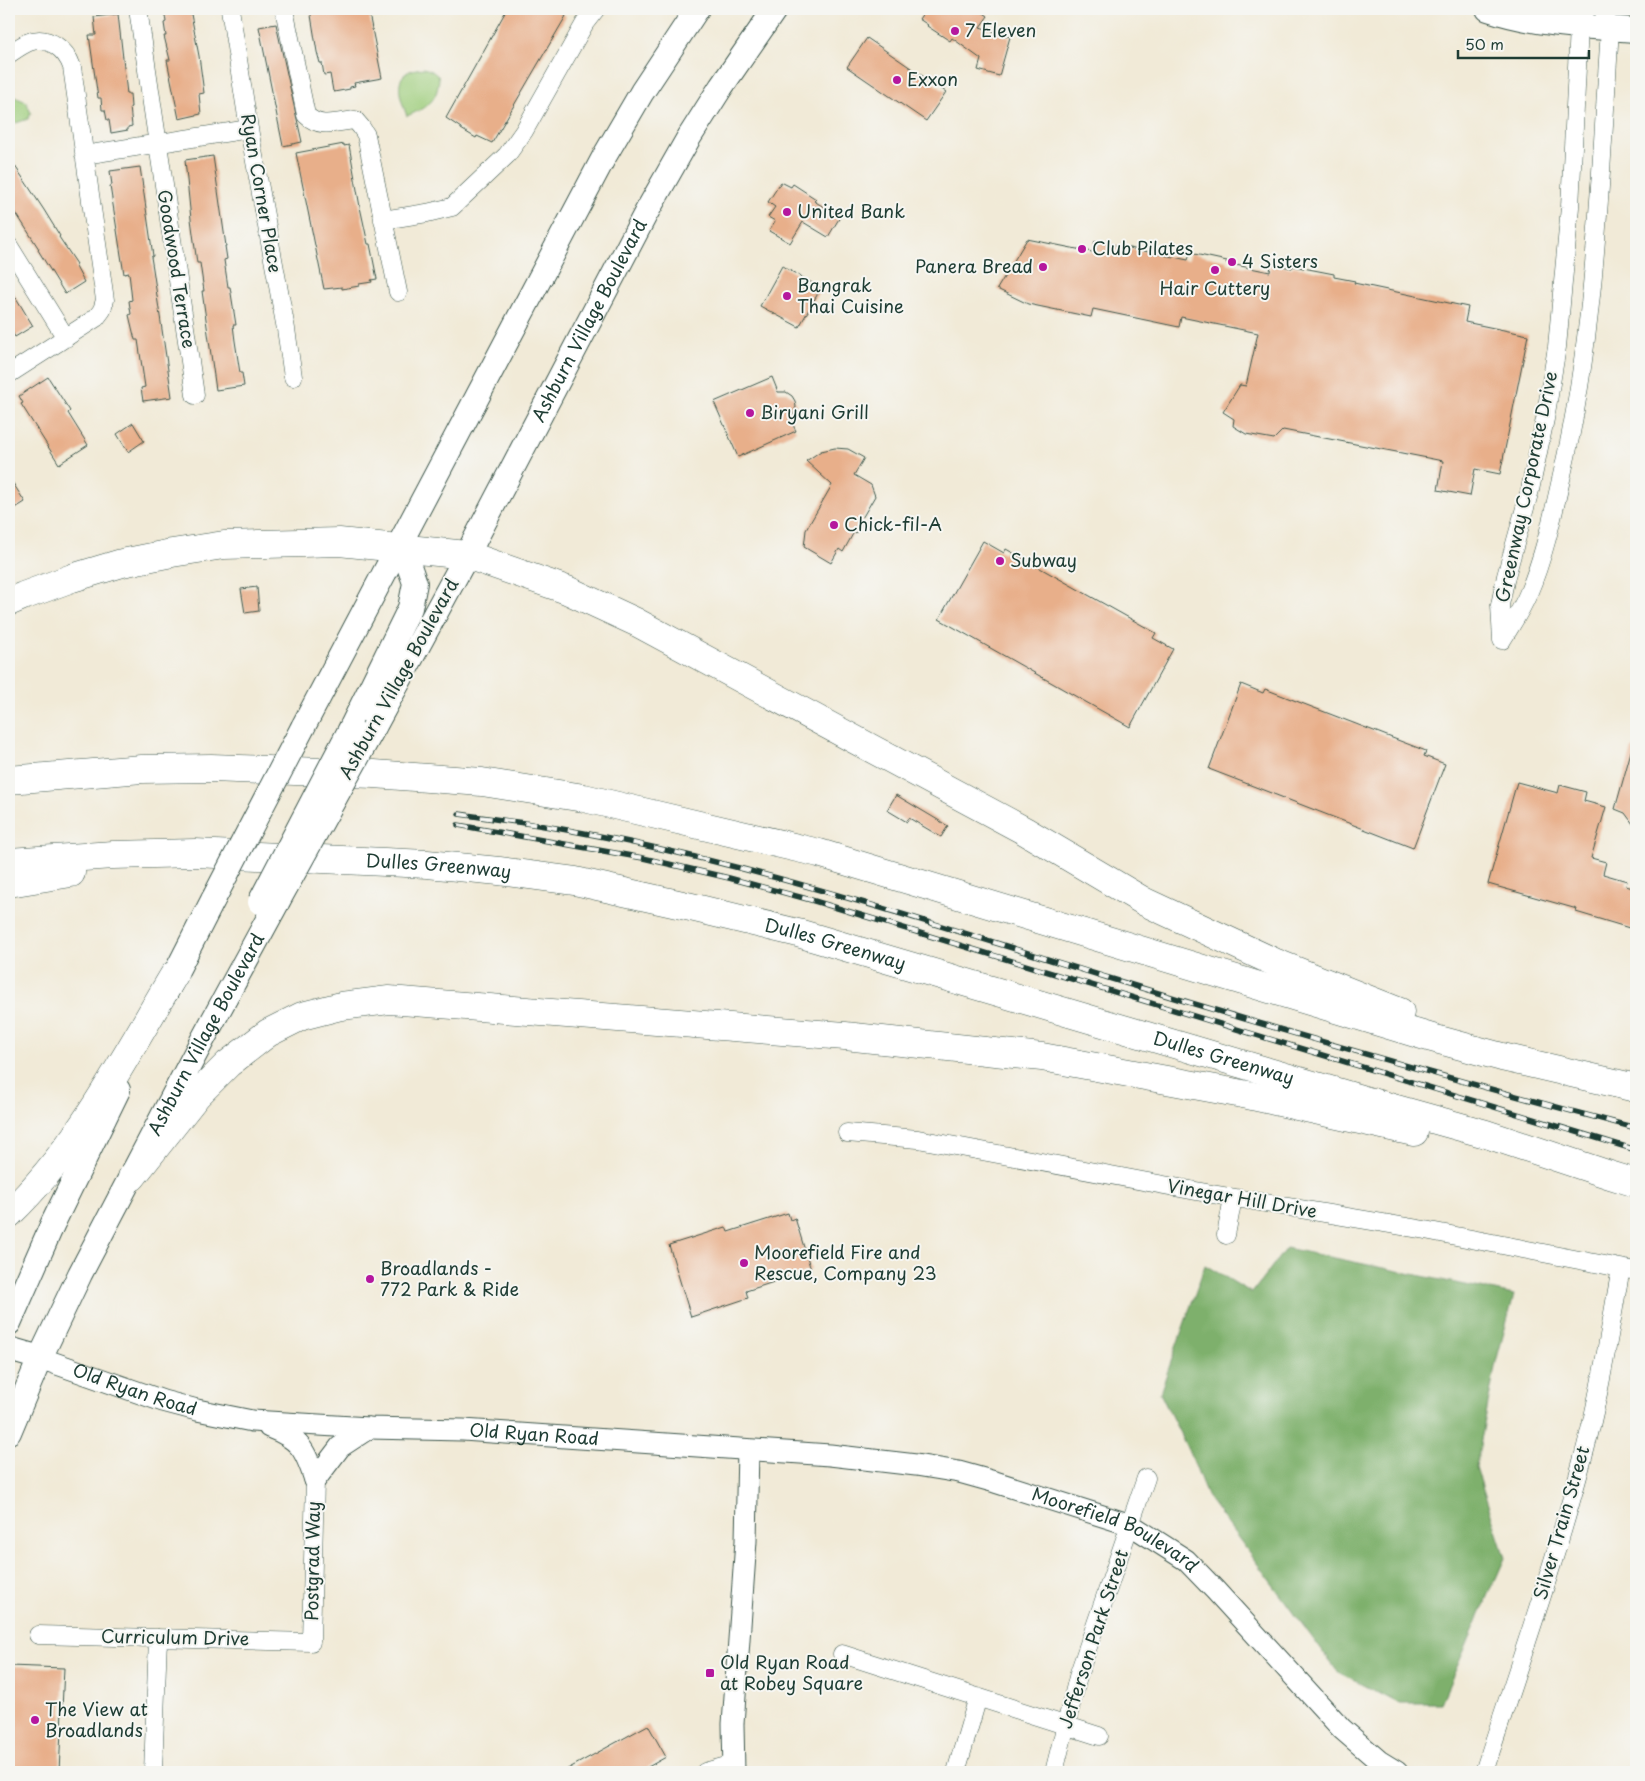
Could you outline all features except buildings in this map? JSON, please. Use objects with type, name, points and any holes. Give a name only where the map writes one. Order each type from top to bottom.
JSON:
[{"type":"highway","points":[[9,602],[72,578],[113,566],[189,550],[224,545],[339,542],[467,555],[567,590],[636,622],[1025,831],[1145,902],[1274,962],[1448,1030],[1502,1057]]},
{"type":"highway","points":[[9,780],[142,769],[220,768],[374,774],[482,782],[584,798],[819,853],[1423,1035],[1502,1057],[1636,1088]]},
{"type":"highway","points":[[9,883],[195,853]]},
{"type":"highway","name":"Dulles Greenway","points":[[9,862],[113,855],[195,853],[358,859],[427,864],[498,871],[575,882],[798,933],[1364,1100],[1486,1134],[1610,1176],[1636,1182]]},
{"type":"highway","points":[[9,1214],[44,1177],[86,1122],[174,975]]},
{"type":"highway","points":[[132,1177],[197,1095],[228,1064],[268,1033],[302,1016],[341,1006],[389,1000],[845,1036],[1042,1057],[1248,1095],[1610,1176]]},
{"type":"main road","points":[[9,1324],[52,1223],[174,975],[303,727],[604,157],[647,84],[697,9]]},
{"type":"main road","name":"Ashburn Village Boulevard","points":[[9,1432],[40,1358],[80,1274],[203,1039],[269,901],[362,727],[467,555],[600,300],[688,139],[740,58],[775,9]]},
{"type":"main road","points":[[1488,9],[1533,20],[1607,19],[1636,30]]},
{"type":"main road","points":[[362,727],[410,608],[415,583],[409,566],[397,548]]},
{"type":"main road","name":"Old Ryan Road","points":[[9,1348],[40,1358]]},
{"type":"street","name":"Goodwood Terrace","points":[[138,9],[195,395]]},
{"type":"street","name":"Ryan Corner Place","points":[[230,9],[249,129],[293,377]]},
{"type":"street","points":[[284,9],[306,115],[313,122],[325,124],[355,120],[366,135],[398,292]]},
{"type":"street","points":[[383,220],[427,213],[452,206],[507,155],[524,131],[585,22],[596,9]]},
{"type":"street","name":"Greenway Corporate Drive","points":[[1582,18],[1570,207],[1557,347],[1545,419],[1530,490],[1506,576],[1500,605],[1502,640],[1528,595],[1537,572],[1557,499],[1570,440],[1589,314],[1607,19]]},
{"type":"street","points":[[9,54],[27,43],[40,41],[51,43],[66,54],[72,67],[105,300],[102,310],[96,318],[9,374]]},
{"type":"street","points":[[84,155],[249,129]]},
{"type":"street","points":[[9,246],[66,338]]},
{"type":"street","name":"Vinegar Hill Drive","points":[[847,1133],[918,1139],[1233,1198],[1425,1230],[1628,1269]]},
{"type":"street","points":[[1226,1235],[1233,1198]]},
{"type":"street","name":"Silver Train Street","points":[[1484,1772],[1563,1528],[1582,1463],[1606,1354],[1628,1269]]},
{"type":"street","name":"Old Ryan Road","points":[[40,1358],[163,1401],[252,1421],[369,1428],[472,1430],[748,1450]]},
{"type":"street","points":[[252,1421],[293,1438],[309,1459],[315,1480]]},
{"type":"street","points":[[315,1480],[340,1447],[369,1428]]},
{"type":"street","points":[[705,1772],[734,1768],[733,1724],[746,1541],[748,1450]]},
{"type":"street","name":"Moorefield Boulevard","points":[[748,1450],[830,1455],[959,1472],[1131,1525],[1186,1560],[1216,1590],[1342,1729],[1379,1761],[1397,1772]]},
{"type":"street","name":"Jefferson Park Street","points":[[1054,1772],[1079,1673],[1146,1478]]},
{"type":"street","name":"Postgrad Way","points":[[311,1642],[315,1480]]},
{"type":"street","name":"Curriculum Drive","points":[[38,1635],[311,1642]]},
{"type":"street","points":[[152,1772],[158,1638]]},
{"type":"street","points":[[842,1654],[1099,1736]]},
{"type":"street","points":[[956,1772],[978,1697]]},
{"type":"green space","points":[[424,68],[432,71],[439,77],[437,92],[426,106],[407,116],[401,99],[400,84],[402,78],[406,73]]},
{"type":"green space","points":[[15,97],[26,102],[31,113],[28,119],[16,123],[9,116],[9,100]]},
{"type":"green space","points":[[1286,1248],[1514,1295],[1496,1362],[1476,1467],[1505,1558],[1441,1703],[1398,1703],[1337,1671],[1207,1496],[1194,1462],[1160,1393],[1205,1265],[1252,1293]]},
{"type":"railway","points":[[459,814],[544,826],[626,841],[766,875],[836,894],[1307,1037],[1636,1128]]},
{"type":"railway","points":[[458,825],[643,858],[811,900],[1636,1150]]},
{"type":"place","name":"7 Eleven","points":[[955,31]]},
{"type":"place","name":"Exxon","points":[[897,80]]},
{"type":"place","name":"United Bank","points":[[787,212]]},
{"type":"place","name":"Club Pilates","points":[[1082,249]]},
{"type":"place","name":"4 Sisters","points":[[1232,262]]},
{"type":"place","name":"Panera Bread","points":[[1043,267]]},
{"type":"place","name":"Hair Cuttery","points":[[1215,270]]},
{"type":"place","name":"Bangrak Thai Cuisine","points":[[787,296]]},
{"type":"place","name":"Biryani Grill","points":[[750,413]]},
{"type":"place","name":"Chick-fil-A","points":[[834,525]]},
{"type":"place","name":"Subway","points":[[1000,561]]},
{"type":"place","name":"Moorefield Fire and Rescue, Company 23","points":[[744,1263]]},
{"type":"place","name":"Broadlands - 772 Park & Ride","points":[[370,1279]]},
{"type":"place","name":"Old Ryan Road at Robey Square","points":[[710,1673]]},
{"type":"place","name":"The View at Broadlands","points":[[35,1720]]}]
